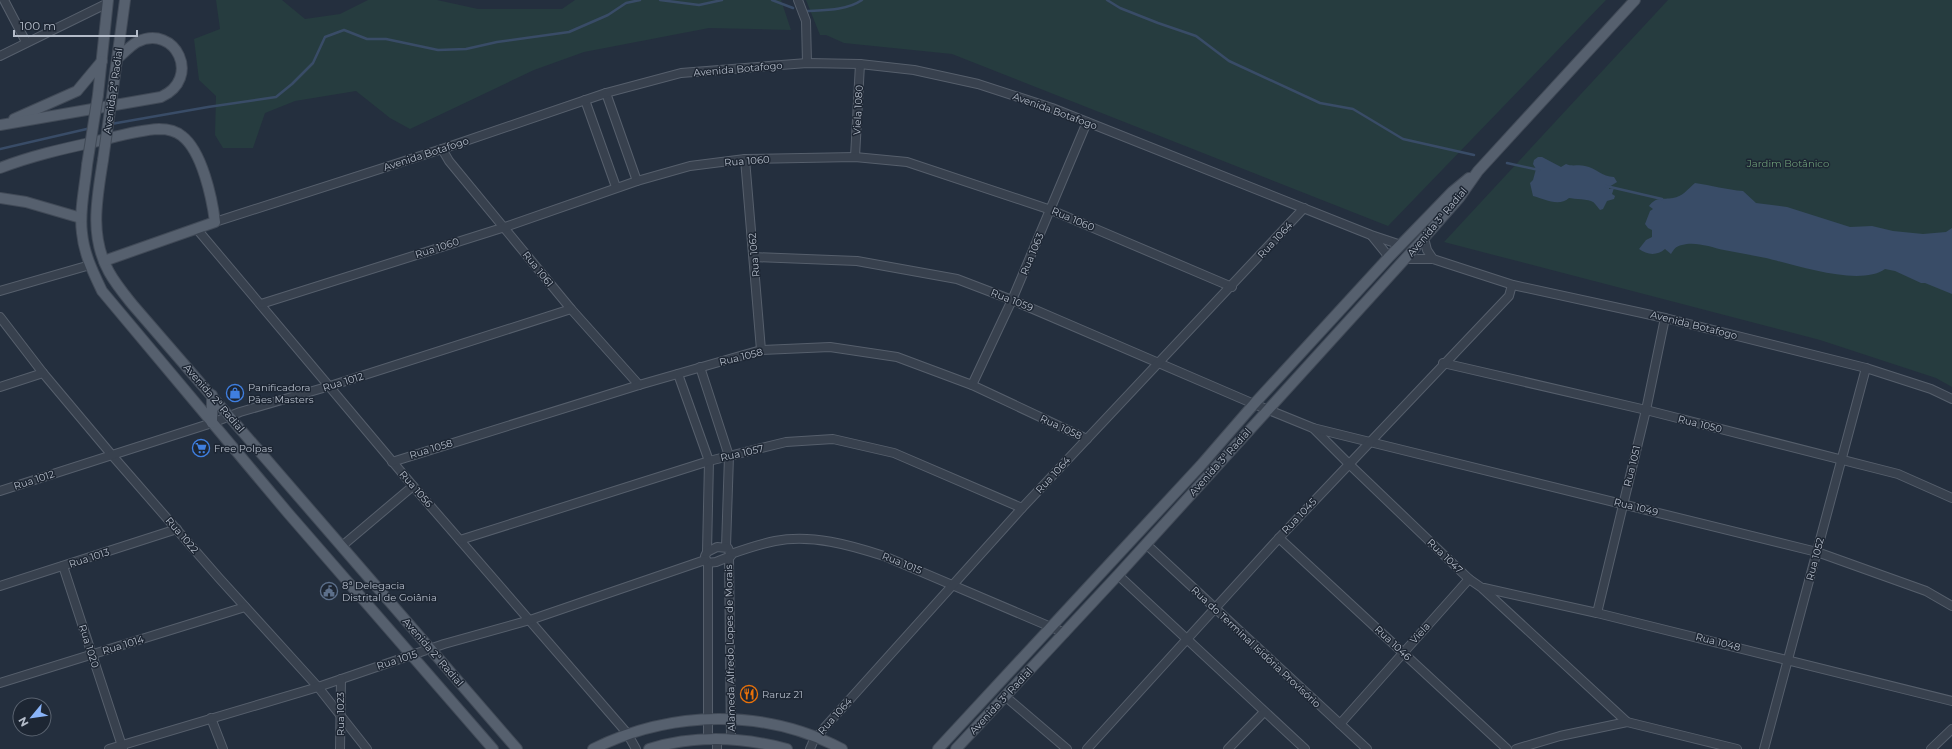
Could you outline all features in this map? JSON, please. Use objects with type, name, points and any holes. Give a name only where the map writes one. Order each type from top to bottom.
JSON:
[{"type":"main road","name":"Avenida 2ª Radial","points":[[126,0],[96,209],[96,236],[109,272],[132,304],[517,749]]},
{"type":"main road","name":"Avenida 3ª Radial","points":[[956,749],[1065,633],[1405,259],[1459,198],[1478,171],[1636,0]]},
{"type":"main road","name":"Avenida 2ª Radial","points":[[108,1],[98,95],[87,165],[81,218],[82,234],[90,265],[102,291],[212,423],[493,749]]},
{"type":"main road","points":[[0,126],[161,97],[171,91],[181,77],[182,65],[178,53],[164,40],[150,38],[135,43],[118,58]]},
{"type":"main road","points":[[0,126],[77,91],[102,61]]},
{"type":"main road","points":[[0,168],[27,157],[134,133],[160,129],[173,131],[182,135],[190,143],[200,161],[213,208],[215,222]]},
{"type":"main road","name":"Avenida 3ª Radial","points":[[938,749],[1090,583],[1202,464],[1254,404],[1389,257],[1452,192],[1478,171]]},
{"type":"main road","points":[[0,198],[26,202],[81,218]]},
{"type":"main road","name":"Avenida Botafogo","points":[[104,261],[215,222]]},
{"type":"main road","points":[[212,395],[212,423]]},
{"type":"main road","points":[[1146,544],[1143,539],[1144,534],[1192,481],[1202,464]]},
{"type":"main road","points":[[1090,583],[1108,572],[1118,575]]},
{"type":"main road","points":[[593,749],[627,733],[679,721],[732,719],[775,724],[816,736],[842,749]]},
{"type":"main road","points":[[649,749],[676,742],[714,742],[731,739],[787,749]]},
{"type":"street","points":[[4,0],[26,42]]},
{"type":"street","points":[[798,0],[806,21],[807,63]]},
{"type":"street","points":[[0,56],[108,1]]},
{"type":"street","name":"Avenida Botafogo","points":[[215,222],[442,149],[584,100],[681,73],[807,63],[860,64],[914,70],[978,84],[1052,108],[1371,235],[1401,245]]},
{"type":"street","name":"Viela 1080","points":[[856,157],[860,64]]},
{"type":"street","points":[[606,93],[637,181]]},
{"type":"street","points":[[584,100],[616,187]]},
{"type":"street","name":"Rua 1063","points":[[972,385],[1012,300],[1087,122]]},
{"type":"street","name":"Rua 1061","points":[[442,149],[449,161],[505,227],[571,309],[639,384]]},
{"type":"street","name":"Rua 1060","points":[[261,304],[505,227],[616,187],[690,166],[745,159],[856,157],[907,162],[1051,210],[1232,287]]},
{"type":"street","name":"Rua 1062","points":[[745,159],[761,350]]},
{"type":"street","name":"Rua 1064","points":[[810,749],[816,736],[1022,508],[1158,363],[1232,287],[1304,208]]},
{"type":"street","name":"Rua 1056","points":[[196,228],[330,386],[392,462],[627,733],[636,749]]},
{"type":"street","name":"Avenida Botafogo","points":[[1371,235],[1389,257]]},
{"type":"street","points":[[1424,238],[1427,250],[1433,259]]},
{"type":"street","name":"Rua 1059","points":[[754,257],[857,261],[956,279],[1012,300],[1254,404]]},
{"type":"street","name":"Avenida Botafogo","points":[[1405,259],[1433,259],[1512,285],[1665,318],[1866,368],[1931,389],[1952,399]]},
{"type":"street","points":[[0,291],[90,265]]},
{"type":"street","name":"Rua 1045","points":[[1087,749],[1187,639],[1214,607],[1443,363],[1509,296],[1512,285]]},
{"type":"street","name":"Rua 1012","points":[[0,491],[230,416],[330,386],[571,309]]},
{"type":"street","name":"Rua 1022","points":[[0,317],[43,373],[111,454],[245,607],[318,687],[340,717],[367,749]]},
{"type":"street","name":"Rua 1051","points":[[1597,613],[1622,504],[1646,410],[1665,318]]},
{"type":"street","name":"Rua 1058","points":[[392,462],[639,384],[761,350],[830,347],[897,357],[972,385],[1087,439]]},
{"type":"street","name":"Rua 1050","points":[[1443,363],[1646,410],[1898,474],[1952,498]]},
{"type":"street","name":"Alameda Alfredo Lopes de Morais","points":[[700,367],[729,456],[731,739]]},
{"type":"street","name":"Rua 1052","points":[[1764,749],[1840,460],[1866,368]]},
{"type":"street","points":[[0,386],[43,373]]},
{"type":"street","name":"Alameda Alfredo Lopes de Morais","points":[[678,374],[709,461],[707,558],[708,719],[714,742]]},
{"type":"street","name":"Rua 1047","points":[[1254,404],[1313,428],[1469,579],[1482,588],[1627,722]]},
{"type":"street","name":"Rua 1049","points":[[1313,428],[1817,552],[1926,591],[1952,606]]},
{"type":"street","name":"Rua 1057","points":[[460,540],[709,461],[786,442],[833,439],[894,453],[1022,508]]},
{"type":"street","points":[[342,546],[413,486]]},
{"type":"street","name":"Rua 1013","points":[[0,586],[177,529]]},
{"type":"street","name":"Rua 1046","points":[[1279,538],[1507,749]]},
{"type":"street","name":"Rua 1015","points":[[729,553],[776,541],[803,539],[832,541],[884,556],[1052,626],[1065,633]]},
{"type":"street","name":"Rua do Terminal Isidória Provisório","points":[[1146,544],[1367,749]]},
{"type":"street","points":[[707,558],[717,547],[729,553]]},
{"type":"street","points":[[707,558],[729,553]]},
{"type":"street","name":"Rua 1015","points":[[109,749],[122,747],[211,718],[318,687],[430,649],[530,620],[707,558]]},
{"type":"street","name":"Rua 1020","points":[[63,566],[122,747]]},
{"type":"street","points":[[1118,575],[1305,749]]},
{"type":"street","name":"Viela","points":[[1340,724],[1469,579]]},
{"type":"street","name":"Rua 1048","points":[[1482,588],[1597,613],[1787,658],[1952,701]]},
{"type":"street","name":"Rua 1014","points":[[0,683],[245,607]]},
{"type":"street","name":"Rua 1023","points":[[340,679],[340,749]]},
{"type":"street","points":[[1006,697],[1067,749]]},
{"type":"street","points":[[1228,749],[1264,712]]},
{"type":"street","points":[[211,718],[223,749]]},
{"type":"street","points":[[1516,749],[1560,736],[1627,722],[1738,749]]},
{"type":"street","points":[[1931,749],[1952,729]]},
{"type":"green space","points":[[216,0],[282,0],[305,19],[340,14],[368,0],[437,0],[478,9],[562,9],[575,0],[781,0],[791,30],[709,28],[584,52],[534,70],[410,129],[390,118],[356,91],[295,101],[265,113],[253,148],[223,148],[215,135],[216,96],[199,80],[194,39],[220,29]]},
{"type":"green space","points":[[806,0],[1606,0],[1388,226],[952,54],[844,43],[826,35],[820,35]]},
{"type":"green space","name":"Jardim Botânico","points":[[1668,0],[1952,0],[1952,387],[1936,378],[1820,340],[1444,242]]},
{"type":"water","points":[[1538,157],[1542,157],[1561,167],[1566,164],[1582,165],[1606,176],[1614,177],[1617,182],[1609,187],[1609,189],[1614,188],[1612,194],[1615,196],[1614,199],[1607,201],[1603,209],[1600,210],[1594,203],[1588,200],[1569,198],[1565,201],[1556,202],[1533,196],[1530,183],[1533,180],[1536,169],[1533,164],[1534,160]]},
{"type":"water","points":[[1695,183],[1743,191],[1756,203],[1787,207],[1850,227],[1872,226],[1893,231],[1923,234],[1946,232],[1952,228],[1952,294],[1925,283],[1921,283],[1895,271],[1885,269],[1874,274],[1860,276],[1827,273],[1766,258],[1698,244],[1678,246],[1671,254],[1665,249],[1659,253],[1652,254],[1645,253],[1639,249],[1646,240],[1652,237],[1652,230],[1645,224],[1650,211],[1653,209],[1649,206],[1660,199],[1679,196]]},
{"type":"waterway","points":[[111,124],[276,97],[292,84],[313,63],[325,37],[344,30],[367,39],[386,39],[438,50],[466,49],[497,42],[569,32],[608,15],[626,3],[640,0]]},
{"type":"waterway","points":[[660,0],[699,5],[722,0]]},
{"type":"waterway","points":[[772,0],[793,8]]},
{"type":"waterway","points":[[806,11],[842,8],[856,4],[862,0]]},
{"type":"waterway","points":[[1107,0],[1120,8],[1196,36],[1229,61],[1320,103],[1353,109],[1403,139],[1474,155]]},
{"type":"waterway","points":[[0,149],[91,128]]},
{"type":"waterway","points":[[1507,163],[1539,170]]},
{"type":"waterway","points":[[1606,186],[1662,199]]},
{"type":"place","name":"Panificadora Pães Masters","points":[[235,393]]},
{"type":"place","name":"Free Polpas","points":[[201,448]]},
{"type":"place","name":"8ª Delegacia Distrital de Goiânia","points":[[329,591]]},
{"type":"place","name":"Raruz 21","points":[[749,694]]}]
